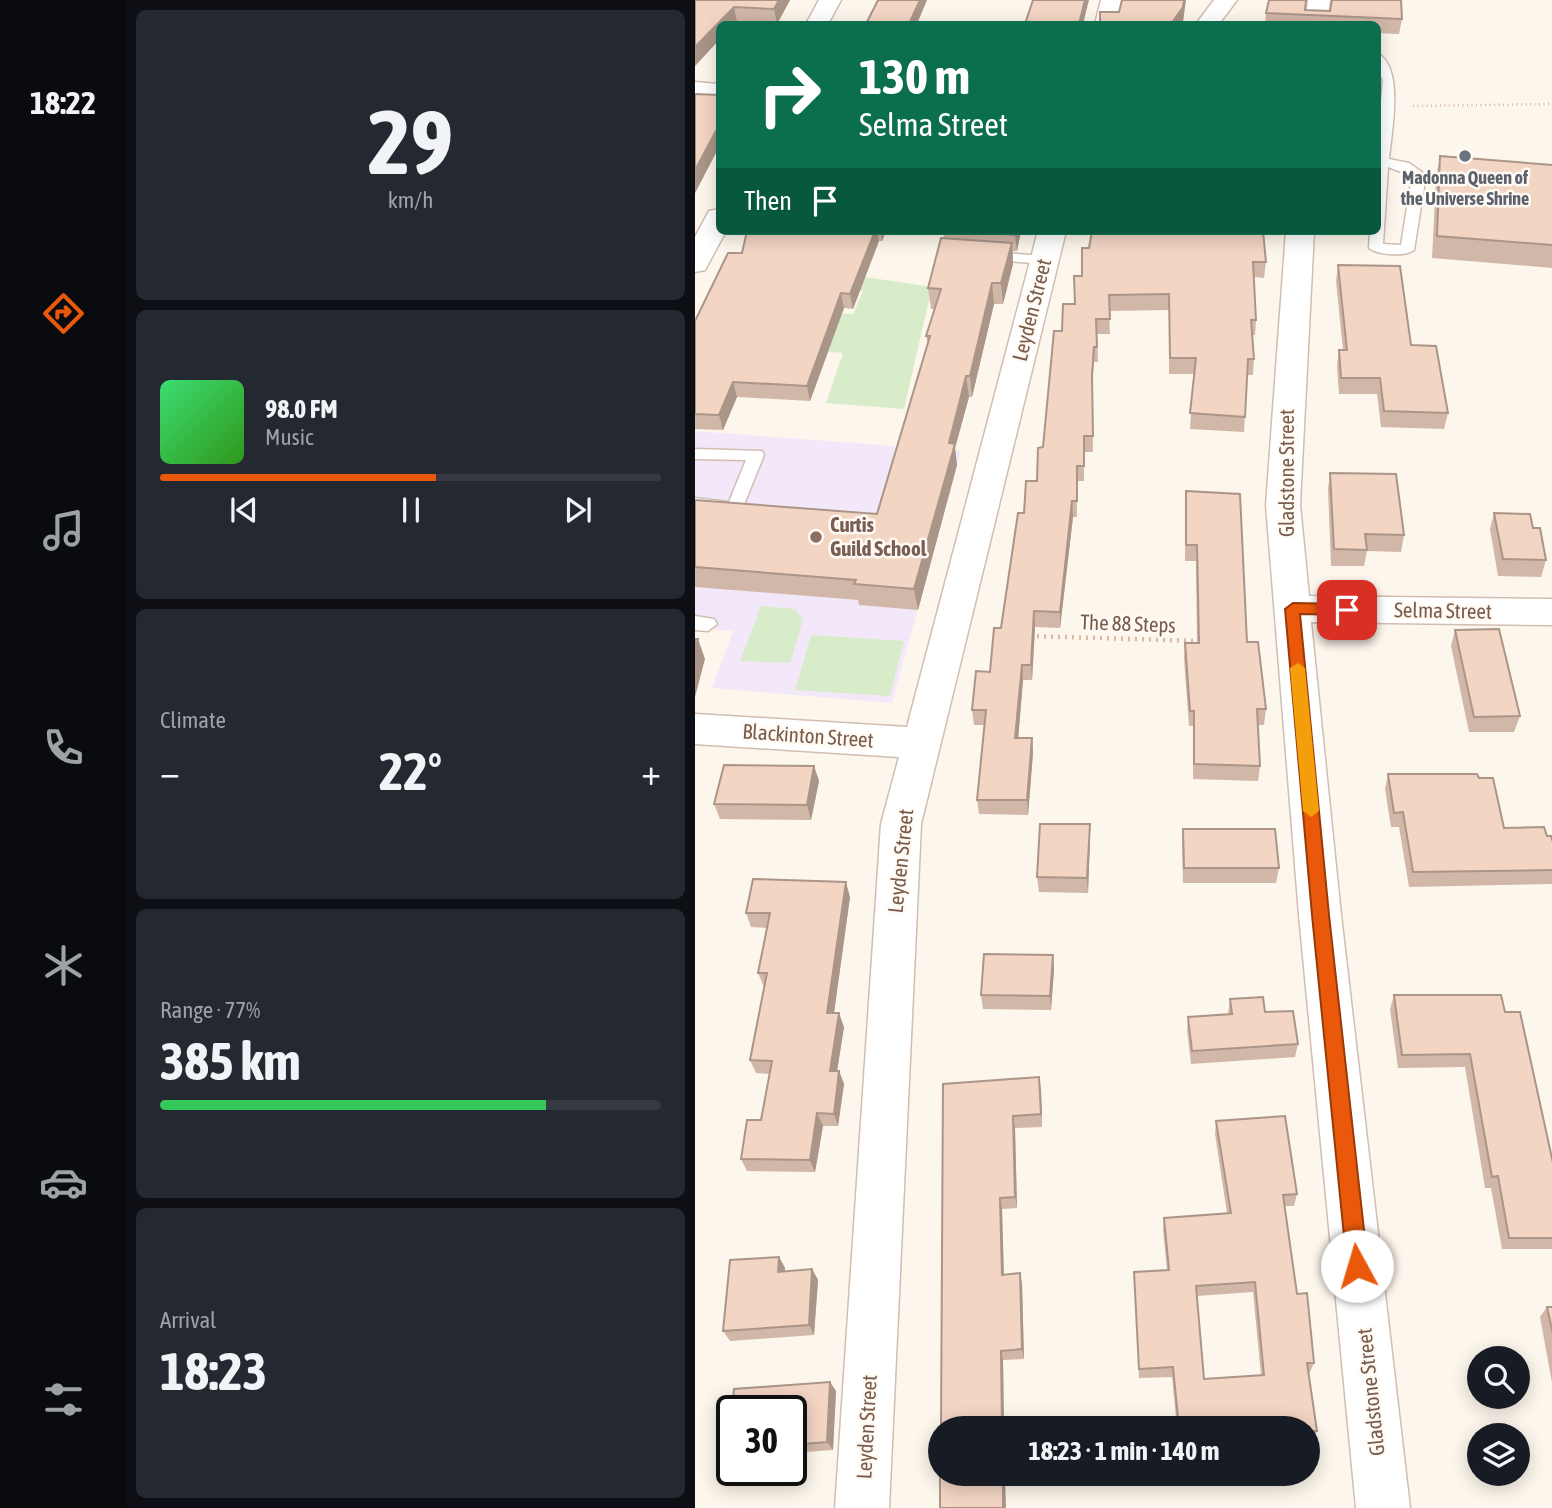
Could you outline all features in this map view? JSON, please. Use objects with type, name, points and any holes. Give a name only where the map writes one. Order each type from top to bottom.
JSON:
[{"type":"street","points":[[819,21],[830,0]]},
{"type":"street","points":[[1107,21],[1112,0]]},
{"type":"street","points":[[1209,21],[1226,0]]},
{"type":"street","points":[[1316,21],[1319,0]]},
{"type":"street","points":[[695,89],[716,91]]},
{"type":"street","points":[[699,250],[716,222]]},
{"type":"street","name":"Gladstone Street","points":[[1300,235],[1283,505],[1320,915],[1383,1508]]},
{"type":"street","name":"Leyden Street","points":[[862,1508],[901,824],[1048,245]]},
{"type":"street","name":"Selma Street","points":[[1293,609],[1552,612]]},
{"type":"street","name":"Blackinton Street","points":[[695,729],[921,743]]},
{"type":"lane","points":[[1381,64],[1389,80],[1381,183]]},
{"type":"lane","points":[[1377,235],[1376,248],[1407,250],[1419,175],[1404,166],[1383,162]]},
{"type":"lane","points":[[978,255],[1048,245]]},
{"type":"lane","points":[[695,454],[756,455],[735,508],[695,504]]},
{"type":"path","points":[[1428,106],[1552,104]]},
{"type":"path","name":"The 88 Steps","points":[[1023,636],[1206,641]]},
{"type":"shaded area","name":"Curtis Guild School","points":[[695,431],[961,451],[892,703],[712,688],[733,631],[695,628]]},
{"type":"green space","points":[[865,277],[932,287],[904,409],[826,403],[843,353],[770,347],[785,311],[853,314],[863,291],[791,288]]},
{"type":"green space","points":[[761,606],[795,609],[803,620],[790,663],[740,661]]},
{"type":"green space","points":[[811,635],[904,641],[890,696],[795,690]]},
{"type":"building","points":[[695,0],[779,0],[774,9],[734,7],[720,21],[716,21],[716,25],[695,47]]},
{"type":"building","points":[[878,0],[920,0],[910,21],[868,21]]},
{"type":"building","points":[[1033,0],[1085,0],[1080,21],[1026,21]]},
{"type":"building","points":[[1122,0],[1184,0],[1183,7],[1173,21],[1100,21],[1100,12],[1119,12]]},
{"type":"building","points":[[1269,0],[1306,0],[1305,10],[1330,11],[1332,0],[1401,0],[1402,19],[1266,13]]},
{"type":"building","points":[[695,94],[716,95],[716,131],[695,170]]},
{"type":"building","name":"Madonna Queen of the Universe Shrine","points":[[1440,156],[1553,165],[1553,245],[1437,236]]},
{"type":"building","points":[[746,235],[873,235],[850,294],[841,293],[807,386],[733,382],[719,415],[695,414],[695,321],[728,253],[742,253]]},
{"type":"building","points":[[1091,235],[1263,235],[1266,262],[1253,262],[1256,320],[1251,320],[1254,359],[1248,359],[1245,417],[1190,413],[1196,358],[1170,358],[1169,294],[1109,295],[1110,319],[1096,319],[1097,347],[1094,347],[1092,375],[1093,436],[1084,436],[1084,466],[1077,466],[1077,501],[1072,501],[1060,612],[1034,611],[1031,665],[1022,665],[1015,738],[1032,738],[1027,800],[977,800],[986,710],[972,710],[976,671],[990,672],[994,628],[1001,628],[1018,513],[1024,513],[1026,481],[1037,481],[1038,448],[1043,447],[1054,331],[1062,331],[1063,304],[1075,304],[1074,276],[1082,276],[1082,248],[1089,248]]},
{"type":"building","points":[[941,238],[1012,243],[1001,283],[992,283],[970,376],[966,376],[949,443],[955,444],[914,589],[854,584],[856,580],[695,567],[695,500],[877,514],[930,336],[926,336],[941,289],[928,288]]},
{"type":"building","points":[[1338,265],[1400,266],[1411,345],[1436,346],[1448,413],[1384,411],[1380,378],[1341,378],[1339,350],[1347,350]]},
{"type":"building","points":[[1330,473],[1396,474],[1404,535],[1365,534],[1367,550],[1334,549]]},
{"type":"building","points":[[1186,491],[1240,494],[1247,642],[1258,642],[1266,709],[1257,709],[1260,766],[1194,764],[1194,711],[1190,711],[1185,643],[1199,643],[1197,545],[1186,545]]},
{"type":"building","points":[[1494,513],[1530,514],[1533,528],[1540,528],[1546,560],[1503,559]]},
{"type":"building","points":[[1499,629],[1520,716],[1474,717],[1455,630]]},
{"type":"building","points":[[724,765],[814,766],[807,805],[714,804]]},
{"type":"building","points":[[1388,774],[1477,774],[1479,778],[1493,778],[1504,828],[1544,827],[1553,842],[1553,870],[1413,872],[1403,812],[1394,813]]},
{"type":"building","points":[[1040,824],[1090,824],[1087,878],[1037,877]]},
{"type":"building","points":[[1183,829],[1275,829],[1279,868],[1184,868]]},
{"type":"building","points":[[753,879],[846,882],[827,1013],[839,1013],[830,1071],[839,1071],[834,1114],[817,1113],[810,1160],[741,1159],[747,1120],[761,1120],[772,1061],[750,1060],[767,973],[758,973],[770,913],[746,913]]},
{"type":"building","points":[[984,954],[1053,955],[1050,996],[981,995]]},
{"type":"building","points":[[1394,995],[1501,995],[1505,1012],[1520,1012],[1553,1163],[1553,1238],[1509,1238],[1498,1176],[1492,1177],[1470,1054],[1402,1055]]},
{"type":"building","points":[[1263,997],[1265,1012],[1293,1011],[1298,1044],[1192,1051],[1188,1017],[1232,1014],[1230,999]]},
{"type":"building","points":[[1039,1077],[1041,1114],[1013,1116],[1015,1197],[1000,1198],[1002,1275],[1020,1273],[1022,1349],[1001,1351],[1002,1416],[941,1416],[943,1084]]},
{"type":"building","points":[[1285,1116],[1297,1194],[1283,1195],[1297,1294],[1307,1293],[1314,1363],[1307,1363],[1315,1416],[1178,1416],[1173,1367],[1139,1369],[1134,1272],[1169,1270],[1164,1218],[1231,1213],[1216,1121]],"holes":[[[1255,1282],[1264,1375],[1204,1379],[1196,1286]]]},
{"type":"building","points":[[779,1257],[778,1272],[812,1269],[809,1325],[723,1331],[730,1260]]},
{"type":"building","points":[[1547,1307],[1553,1307],[1553,1334]]},
{"type":"building","points":[[830,1382],[827,1442],[807,1444],[807,1395],[733,1395],[734,1389]]},
{"type":"building","points":[[940,1486],[1003,1486],[1003,1508],[940,1508]]},
{"type":"slow traffic","points":[[1298,668],[1311,811]]},
{"type":"place","name":"Madonna Queen of the Universe Shrine","points":[[1465,156]]},
{"type":"place","name":"Curtis Guild School","points":[[816,537]]},
{"type":"route","points":[[1347,610],[1293,609],[1320,915],[1357,1266]]}]
